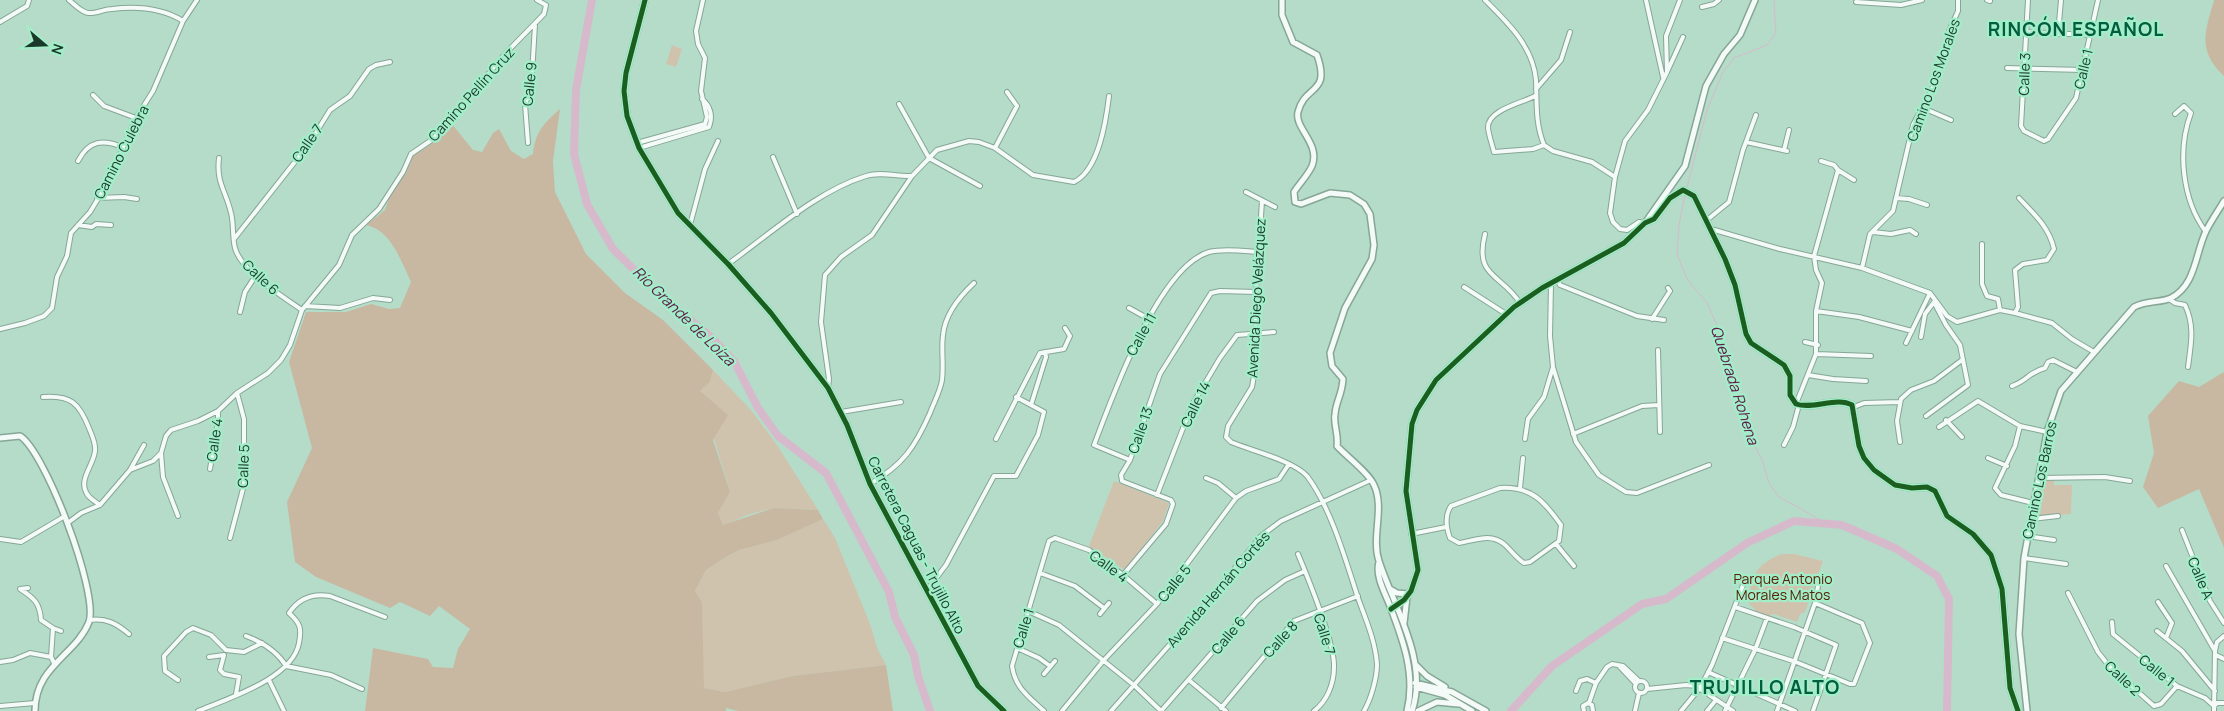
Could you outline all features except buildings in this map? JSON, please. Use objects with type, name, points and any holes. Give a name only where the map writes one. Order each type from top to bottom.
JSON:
[{"type":"street","points":[[0,22],[27,6],[29,0]]},
{"type":"street","points":[[69,0],[79,9],[88,13],[113,8],[153,9],[183,21]]},
{"type":"street","name":"Camino Culebra","points":[[0,329],[25,324],[44,316],[52,308],[57,277],[67,256],[71,233],[107,184],[136,118],[153,91],[183,21],[197,0]]},
{"type":"street","name":"Camino Pellín Cruz","points":[[160,453],[166,436],[171,430],[198,421],[218,411],[237,393],[268,373],[284,356],[302,310],[338,265],[352,235],[379,209],[403,172],[411,154],[433,139],[506,54],[544,14],[546,5],[537,0]]},
{"type":"street","name":"Carretera Caguas - Trujillo Alto","points":[[646,0],[626,73],[624,91],[628,116],[638,146],[678,213],[728,264],[791,338],[828,388],[841,412],[870,484],[978,686],[1004,711]]},
{"type":"street","points":[[638,146],[709,127],[712,121],[709,105],[702,99],[701,91],[705,58],[698,44],[696,31],[702,0]]},
{"type":"street","points":[[1282,0],[1282,15],[1293,42],[1317,55],[1322,69],[1321,83],[1305,100],[1298,113],[1299,125],[1310,138],[1313,157],[1312,166],[1294,192],[1295,202],[1301,204],[1330,193],[1350,195],[1364,204],[1370,214],[1374,245],[1372,259],[1345,308],[1330,353],[1332,366],[1343,379],[1342,394],[1334,415],[1339,435],[1338,446],[1371,480],[1375,487],[1378,503],[1381,581],[1404,628],[1415,664],[1412,711]]},
{"type":"street","points":[[1485,0],[1517,32],[1531,60],[1536,89],[1539,134],[1544,145],[1553,151],[1592,162],[1615,177]]},
{"type":"street","points":[[1646,0],[1664,76]]},
{"type":"street","points":[[1667,72],[1666,36],[1680,0]]},
{"type":"street","points":[[1702,7],[1714,4],[1718,0]]},
{"type":"street","points":[[1394,608],[1408,594],[1414,584],[1418,570],[1411,534],[1406,491],[1412,424],[1417,410],[1436,380],[1506,314],[1551,284],[1624,243],[1645,223],[1685,166],[1706,86],[1724,54],[1740,34],[1755,0]]},
{"type":"street","points":[[1856,2],[1901,5],[1922,0]]},
{"type":"street","name":"Camino Los Morales","points":[[1862,268],[1870,234],[1890,217],[1914,125],[1941,65],[1949,31],[1958,11],[1958,0]]},
{"type":"street","name":"Calle 3","points":[[2028,0],[2022,126],[2024,131],[2044,141],[2053,132]]},
{"type":"street","points":[[2058,34],[2062,0]]},
{"type":"street","name":"Calle 1","points":[[2053,132],[2076,98],[2084,70],[2098,0]]},
{"type":"street","name":"Calle 9","points":[[528,143],[525,104],[531,90],[535,24]]},
{"type":"street","points":[[1536,89],[1561,60],[1570,32]]},
{"type":"street","points":[[2025,32],[2091,35]]},
{"type":"street","points":[[1683,36],[1648,110],[1625,141],[1615,177],[1610,206],[1613,222],[1620,230],[1627,230],[1639,222],[1645,223],[1654,219],[1670,198],[1683,190],[1694,196],[1707,220],[1735,285],[1746,334],[1751,343],[1784,365],[1790,376],[1790,395],[1798,405],[1813,406],[1843,402],[1854,407],[1864,403],[1900,402]]},
{"type":"street","name":"Calle 7","points":[[234,239],[309,144],[330,110],[350,96],[369,69],[376,65],[390,62]]},
{"type":"street","points":[[2007,68],[2084,70]]},
{"type":"street","points":[[996,148],[1017,106],[1007,92]]},
{"type":"street","points":[[93,96],[104,106],[136,118]]},
{"type":"street","points":[[828,388],[829,379],[821,337],[825,276],[841,257],[855,250],[872,236],[912,176],[928,158],[949,145],[969,141],[979,142],[996,148],[1032,175],[1074,182],[1086,173],[1102,138],[1109,96]]},
{"type":"street","points":[[1535,96],[1496,113],[1490,118],[1488,126],[1494,152],[1533,150],[1544,145]]},
{"type":"street","points":[[899,104],[928,158],[980,186]]},
{"type":"street","points":[[2175,114],[2184,106],[2191,113],[2185,130],[2184,178],[2199,223],[2206,232]]},
{"type":"street","points":[[1923,108],[1950,120]]},
{"type":"street","points":[[1707,220],[1729,202],[1746,142],[1756,115]]},
{"type":"street","points":[[1746,142],[1785,150],[1789,130]]},
{"type":"street","points":[[690,225],[703,176],[718,140]]},
{"type":"street","points":[[78,161],[93,143],[108,141],[123,147]]},
{"type":"street","points":[[774,156],[797,214]]},
{"type":"street","name":"Calle 6","points":[[219,158],[218,177],[229,206],[239,257],[256,275],[302,310]]},
{"type":"street","points":[[1821,160],[1834,165],[1838,170],[1854,180]]},
{"type":"street","points":[[1784,445],[1793,427],[1798,405],[1818,345],[1816,311],[1822,283],[1816,270],[1814,256],[1838,170]]},
{"type":"street","points":[[728,264],[814,200],[866,176],[879,174],[912,176]]},
{"type":"street","points":[[1246,192],[1274,207]]},
{"type":"street","points":[[97,198],[124,196],[137,199]]},
{"type":"street","points":[[1896,198],[1909,198],[1927,205]]},
{"type":"street","points":[[2015,313],[2018,307],[2014,270],[2023,264],[2047,260],[2054,249],[2051,238],[2043,223],[2019,198]]},
{"type":"street","name":"Avenida Diego Velázquez","points":[[1262,201],[1256,292],[1255,370],[1252,387],[1228,426],[1226,437],[1231,442],[1289,464],[1306,476],[1322,504],[1339,540],[1375,643],[1377,667],[1368,704],[1364,711]]},
{"type":"street","points":[[2188,367],[2193,335],[2191,317],[2184,305],[2169,299],[2179,293],[2188,281],[2206,232],[2224,201]]},
{"type":"street","points":[[78,225],[92,227],[96,224],[111,225]]},
{"type":"street","points":[[1711,229],[1862,268],[1930,292],[1946,325],[1957,338],[1968,385],[1936,406],[1926,416]]},
{"type":"street","points":[[1873,232],[1891,234],[1910,230],[1916,234]]},
{"type":"street","points":[[1485,234],[1481,252],[1482,260],[1488,271],[1512,290],[1520,303]]},
{"type":"street","points":[[1982,244],[1982,284],[1988,296],[1998,299],[2000,310]]},
{"type":"street","name":"Calle 11","points":[[1130,460],[1094,445],[1122,370],[1149,319],[1176,276],[1190,261],[1216,250],[1258,252]]},
{"type":"street","points":[[240,312],[246,292],[256,275]]},
{"type":"street","points":[[1558,281],[1560,285],[1638,316],[1664,320]]},
{"type":"street","points":[[870,484],[885,476],[908,456],[917,441],[941,383],[944,351],[942,336],[946,321],[955,303],[974,283]]},
{"type":"street","points":[[1551,284],[1550,336],[1553,367],[1576,442],[1599,475],[1626,492],[1637,493],[1709,465]]},
{"type":"street","points":[[1464,287],[1506,314]]},
{"type":"street","points":[[1652,319],[1670,291],[1668,288]]},
{"type":"street","name":"Calle 13","points":[[1123,575],[1166,524],[1173,504],[1171,500],[1122,481],[1121,475],[1130,460],[1160,374],[1211,293],[1220,291],[1256,292]]},
{"type":"street","points":[[1906,344],[1930,292]]},
{"type":"street","points":[[305,306],[340,308],[373,298],[390,300]]},
{"type":"street","name":"Camino Los Barros","points":[[2027,711],[2019,634],[2024,558],[2047,432],[2061,391],[2134,307],[2145,301],[2169,299]]},
{"type":"street","points":[[1934,302],[1947,316],[1957,322],[2000,310],[2052,323],[2072,339],[2094,352]]},
{"type":"street","points":[[1921,337],[1925,314],[1934,302]]},
{"type":"street","points":[[1130,308],[1149,319]]},
{"type":"street","points":[[1816,311],[1860,318],[1912,331]]},
{"type":"street","points":[[996,439],[1040,353],[1064,349],[1070,336],[1065,328]]},
{"type":"street","name":"Calle 14","points":[[1157,495],[1192,405],[1220,358],[1237,335],[1274,332]]},
{"type":"street","points":[[1805,342],[1818,345]]},
{"type":"street","points":[[1658,350],[1660,432]]},
{"type":"street","points":[[1031,405],[1046,352]]},
{"type":"street","points":[[1816,354],[1871,356]]},
{"type":"street","points":[[1900,442],[1897,421],[1900,402],[1911,390],[1934,381],[1962,360]]},
{"type":"street","points":[[2012,386],[2023,382],[2034,370],[2045,368],[2048,362],[2054,360],[2077,372]]},
{"type":"street","points":[[1525,439],[1528,419],[1544,397],[1553,367]]},
{"type":"street","points":[[1808,375],[1833,380],[1866,381]]},
{"type":"street","name":"Calle 5","points":[[230,538],[244,485],[244,420],[237,393]]},
{"type":"street","points":[[43,397],[55,396],[71,400],[84,415],[95,446],[94,459],[85,479],[85,489],[88,496],[100,505]]},
{"type":"street","points":[[927,590],[946,566],[994,476],[1016,476],[1038,435],[1044,412],[1016,398]]},
{"type":"street","points":[[1939,427],[1946,420],[1978,400],[2020,426],[2047,432]]},
{"type":"street","points":[[841,412],[901,402]]},
{"type":"street","points":[[1573,434],[1642,406],[1659,405]]},
{"type":"street","points":[[1854,407],[1859,446],[1864,458],[1874,470],[1895,484],[1912,488],[1928,487],[1935,491],[1947,516],[1974,534],[1991,554],[2002,589],[2010,688],[2018,711]]},
{"type":"street","name":"Calle 4","points":[[210,469],[218,422],[218,411]]},
{"type":"street","points":[[1946,420],[1962,437]]},
{"type":"street","points":[[2020,426],[2007,466],[1996,483],[1995,488],[1997,493],[2033,503]]},
{"type":"street","points":[[0,438],[20,436],[26,439],[32,448],[69,522],[87,593],[90,620],[82,634],[54,664],[41,683],[35,703],[35,711]]},
{"type":"street","points":[[69,522],[81,513],[100,505],[130,470],[144,445]]},
{"type":"street","points":[[130,470],[152,460],[160,453]]},
{"type":"street","points":[[160,453],[163,477],[178,516]]},
{"type":"street","points":[[1520,488],[1522,458]]},
{"type":"street","points":[[1988,458],[2007,466]]},
{"type":"street","name":"Calle 5","points":[[1062,711],[1104,660],[1156,604],[1236,498],[1246,491],[1280,479],[1289,464]]},
{"type":"street","points":[[2038,478],[2105,476],[2130,480]]},
{"type":"street","points":[[1206,478],[1218,484],[1236,498]]},
{"type":"street","name":"Avenida Hernán Cortés","points":[[1111,711],[1135,686],[1261,536],[1281,521],[1322,504],[1371,480]]},
{"type":"street","points":[[1500,488],[1520,488],[1532,493],[1540,500],[1561,525],[1559,541],[1556,544],[1530,562],[1524,563],[1498,540],[1480,538],[1454,542],[1450,538],[1446,527],[1447,511],[1457,503],[1500,488]]},
{"type":"street","points":[[0,539],[21,542],[66,515]]},
{"type":"street","points":[[2030,518],[2058,516]]},
{"type":"street","points":[[1411,534],[1446,527]]},
{"type":"street","name":"Calle A","points":[[2182,530],[2210,602],[2224,623]]},
{"type":"street","points":[[2027,536],[2054,540]]},
{"type":"street","name":"Calle 1","points":[[1044,711],[1020,689],[1014,680],[1012,666],[1049,540],[1055,538]]},
{"type":"street","name":"Calle 4","points":[[1055,538],[1089,550],[1123,575],[1156,604]]},
{"type":"street","points":[[1556,544],[1574,566]]},
{"type":"street","name":"Calle 7","points":[[1298,554],[1319,610],[1332,652],[1334,667],[1331,688],[1320,706],[1314,711]]},
{"type":"street","points":[[2024,558],[2066,564]]},
{"type":"street","points":[[1379,561],[1389,588],[1414,685],[1406,711]]},
{"type":"street","points":[[2166,566],[2215,653],[2224,659]]},
{"type":"street","name":"Calle 6","points":[[1161,711],[1190,681],[1258,601],[1285,580],[1305,571]]},
{"type":"street","points":[[1040,573],[1075,586],[1104,608]]},
{"type":"street","points":[[1681,711],[1700,688],[1708,672],[1745,580]]},
{"type":"street","points":[[1777,711],[1816,603],[1818,586]]},
{"type":"street","points":[[28,588],[20,589],[37,600],[41,610],[41,620],[61,631]]},
{"type":"street","points":[[1389,588],[1397,593],[1408,594]]},
{"type":"street","name":"Calle 2","points":[[2068,593],[2098,652],[2108,666],[2154,706],[2161,704],[2177,686]]},
{"type":"street","points":[[198,711],[268,680],[286,666],[297,653],[301,631],[298,621],[289,613],[302,599],[321,594],[385,616]]},
{"type":"street","points":[[1404,628],[1404,608],[1408,594]]},
{"type":"street","name":"Calle 8","points":[[1221,708],[1294,621],[1358,596]]},
{"type":"street","points":[[2158,602],[2172,623],[2166,638]]},
{"type":"street","points":[[1100,614],[1109,603]]},
{"type":"street","points":[[1722,638],[1796,662],[1842,682],[1854,684],[1870,643],[1862,623],[1816,603]]},
{"type":"street","points":[[1735,608],[1806,631],[1836,645],[1813,711]]},
{"type":"street","points":[[1028,611],[1059,625],[1135,686],[1161,711]]},
{"type":"street","points":[[90,620],[100,617],[110,621],[129,634]]},
{"type":"street","points":[[1726,709],[1755,650],[1767,618]]},
{"type":"street","name":"Calle 1","points":[[2112,622],[2113,634],[2177,686],[2205,698],[2214,706]]},
{"type":"street","points":[[53,628],[51,657],[54,664]]},
{"type":"street","points":[[178,680],[166,670],[164,656],[186,632],[193,628],[212,635],[226,650],[244,652],[262,643]]},
{"type":"street","points":[[2157,631],[2182,651],[2215,691]]},
{"type":"street","points":[[246,636],[262,643],[280,657],[286,666],[331,676],[362,688]]},
{"type":"street","points":[[2214,711],[2215,653],[2217,642],[2224,636]]},
{"type":"street","points":[[1017,648],[1050,666]]},
{"type":"street","points":[[0,662],[30,653],[51,657]]},
{"type":"street","points":[[209,657],[224,655],[220,670],[224,674],[239,678],[236,694]]},
{"type":"street","points":[[1044,674],[1055,660]]},
{"type":"street","points":[[1415,664],[1427,676],[1486,711]]},
{"type":"street","points":[[1593,711],[1593,706],[1590,703],[1596,683],[1607,667],[1612,664],[1623,666],[1638,683],[1646,683],[1647,689]]},
{"type":"street","points":[[1708,672],[1795,711]]},
{"type":"street","points":[[1576,691],[1580,681],[1587,679],[1596,683]]},
{"type":"street","points":[[268,680],[284,711]]},
{"type":"street","points":[[1190,681],[1226,711]]},
{"type":"street","points":[[1638,683],[1635,689],[1639,693]]},
{"type":"street","points":[[1414,685],[1452,692]]},
{"type":"street","points":[[1414,685],[1440,693],[1472,711]]},
{"type":"street","points":[[1639,693],[1645,692],[1647,689],[1686,685],[1700,688],[1726,709],[1733,711]]},
{"type":"street","points":[[1635,711],[1639,693]]},
{"type":"street","points":[[1707,711],[1716,700]]},
{"type":"street","points":[[1418,711],[1437,702],[1461,705]]},
{"type":"street","points":[[0,706],[35,703]]},
{"type":"street","points":[[1584,711],[1584,704],[1590,703]]},
{"type":"street","points":[[2214,706],[2217,703],[2224,703]]},
{"type":"green space","points":[[672,45],[682,49],[676,67],[666,64]]},
{"type":"green space","points":[[713,370],[751,410],[777,445],[818,510],[774,508],[747,515],[723,526],[718,513],[730,492],[700,391],[710,382]]},
{"type":"green space","points":[[2054,480],[2054,485],[2072,485],[2071,514],[2033,517],[2040,481]]},
{"type":"green space","points":[[1114,481],[1169,503],[1163,521],[1125,570],[1089,546]]},
{"type":"green space","points":[[823,519],[835,538],[870,624],[878,650],[886,665],[792,676],[725,692],[703,688],[702,602],[695,591],[706,570],[739,550],[777,540]]},
{"type":"green space","name":"Parque Antonio Morales Matos","points":[[1781,554],[1794,554],[1823,561],[1805,612],[1800,614],[1797,622],[1774,614],[1767,616],[1754,612],[1755,609],[1750,605],[1747,598],[1757,571],[1766,562]]},
{"type":"shaded area","points":[[2214,0],[2224,0],[2224,76],[2215,67],[2207,49],[2206,32]]},
{"type":"shaded area","points":[[560,109],[553,161],[555,192],[586,254],[625,293],[663,320],[713,370],[710,382],[700,391],[728,415],[713,440],[730,492],[718,513],[723,525],[774,508],[818,510],[823,519],[777,540],[739,550],[706,570],[695,591],[702,602],[704,688],[725,692],[792,676],[886,665],[893,711],[738,711],[726,708],[726,711],[365,711],[373,648],[428,659],[433,667],[453,668],[458,649],[470,629],[439,606],[430,616],[400,602],[390,608],[316,577],[295,562],[287,502],[312,448],[289,362],[306,312],[346,312],[371,304],[389,309],[400,308],[411,282],[389,240],[375,228],[366,225],[385,210],[391,193],[406,173],[413,156],[436,141],[451,123],[473,150],[482,152],[493,133],[499,129],[511,151],[524,159],[533,154],[541,128]]},
{"type":"shaded area","points":[[2224,372],[2224,548],[2199,489],[2158,508],[2143,487],[2154,453],[2148,416],[2179,381],[2199,387]]},
{"type":"waterway","name":"Río Grande de Loíza","points":[[592,0],[576,90],[574,154],[587,204],[613,249],[659,294],[710,336],[734,361],[758,408],[778,436],[826,473],[889,592],[895,617],[914,655],[918,676],[930,711]]},
{"type":"waterway","name":"Quebrada Rohena","points":[[1687,187],[1707,110],[1723,72],[1734,58],[1767,45],[1776,33],[1774,0]]},
{"type":"waterway","name":"Quebrada Rohena","points":[[1685,194],[1679,225],[1677,254],[1687,279],[1707,303],[1721,334],[1728,372],[1741,412],[1751,439],[1762,460],[1769,483],[1778,496],[1827,524]]},
{"type":"waterway","name":"Río Grande de Loíza","points":[[1511,711],[1552,666],[1642,604],[1666,599],[1747,543],[1794,521],[1842,525],[1897,549],[1937,576],[1949,599],[1947,711]]},
{"type":"cycle path","points":[[645,0],[626,73],[624,91],[627,116],[639,148],[678,213],[728,264],[771,313],[828,388],[847,425],[870,484],[978,686],[1004,711]]},
{"type":"cycle path","points":[[1391,609],[1404,600],[1411,591],[1418,570],[1406,491],[1412,424],[1417,410],[1436,380],[1514,307],[1542,288],[1624,243],[1645,223],[1654,219],[1670,198],[1683,190],[1694,196],[1725,259],[1735,285],[1746,334],[1751,343],[1784,365],[1790,376],[1790,395],[1796,404],[1810,405],[1839,402],[1852,405],[1859,446],[1864,458],[1874,470],[1895,485],[1912,488],[1927,487],[1935,491],[1947,516],[1973,534],[1991,555],[2002,589],[2010,688],[2018,711]]},
{"type":"district","name":"RINCÓN ESPAÑOL","points":[[2076,29]]},
{"type":"district","name":"TRUJILLO ALTO","points":[[1765,687]]}]
